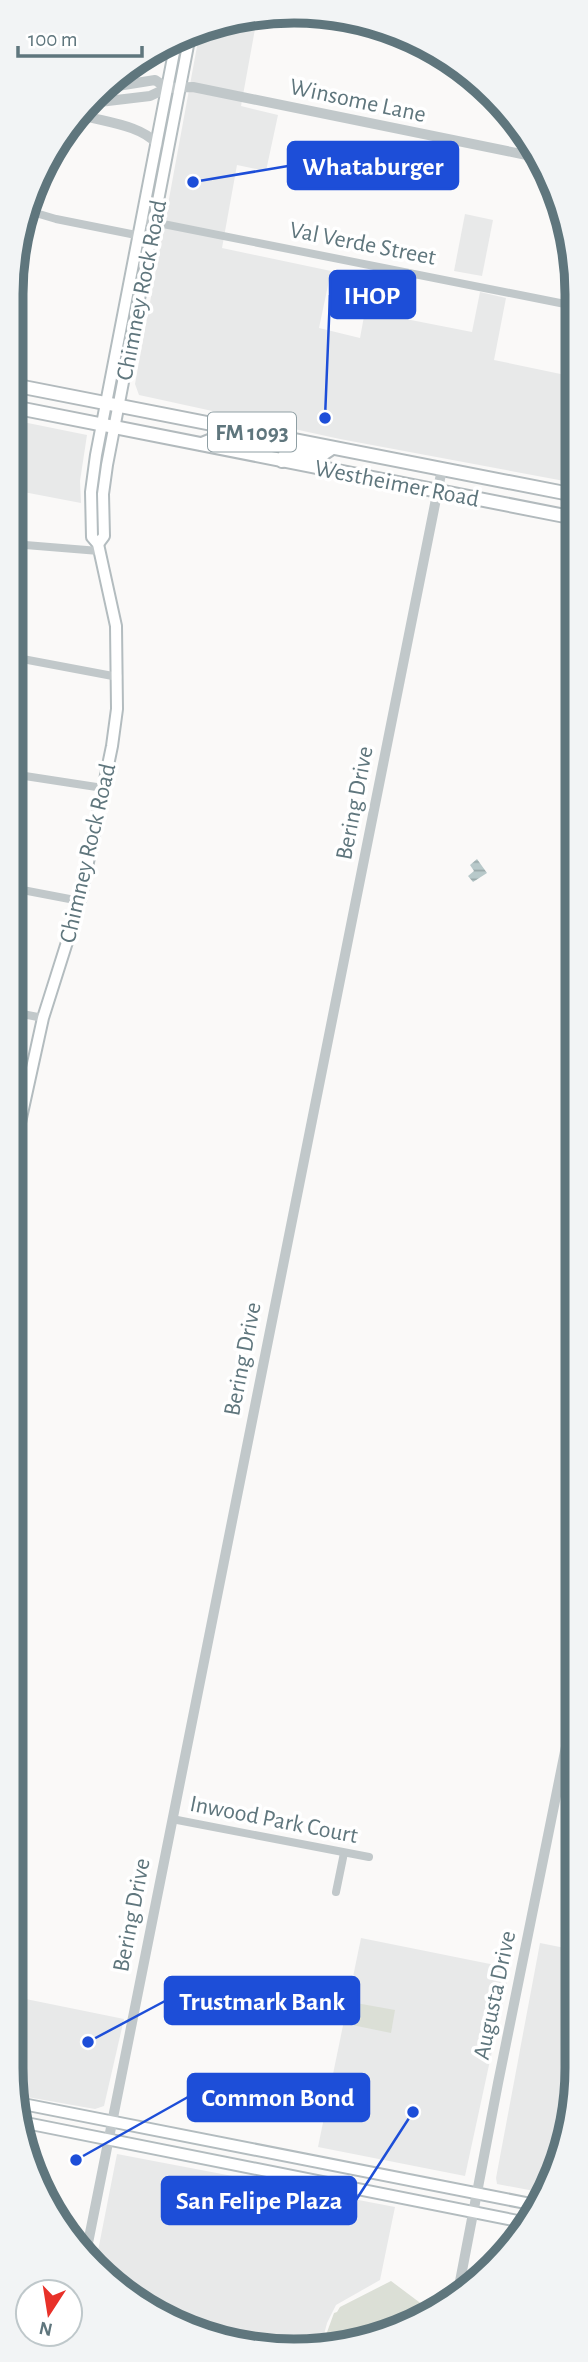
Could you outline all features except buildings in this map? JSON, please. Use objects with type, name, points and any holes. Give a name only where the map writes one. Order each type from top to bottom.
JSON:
[{"type":"main road","name":"Chimney Rock Road","points":[[148,221],[157,144],[187,45]]},
{"type":"main road","name":"Chimney Rock Road","points":[[97,493],[115,426],[113,404],[173,87],[175,50]]},
{"type":"main road","name":"Westheimer Road","points":[[23,387],[565,493]]},
{"type":"main road","name":"Chimney Rock Road","points":[[23,1099],[43,1018],[79,901],[112,746],[117,709],[116,626],[99,547],[104,537],[97,493],[102,424],[113,404]]},
{"type":"main road","name":"Westheimer Road","points":[[23,409],[202,444],[276,464],[438,491],[565,516]]},
{"type":"main road","points":[[202,444],[219,437],[267,447],[274,436]]},
{"type":"main road","points":[[276,464],[287,450],[321,456],[332,448]]},
{"type":"main road","points":[[25,2105],[529,2204]]},
{"type":"main road","points":[[29,2124],[518,2221]]},
{"type":"main road","points":[[316,2180],[319,2163]]},
{"type":"street","name":"Winsome Lane","points":[[121,85],[155,80],[173,87],[193,87],[527,155]]},
{"type":"street","points":[[102,102],[150,96],[173,87]]},
{"type":"street","points":[[88,118],[134,130],[151,137],[157,144]]},
{"type":"street","points":[[35,213],[145,237]]},
{"type":"street","name":"Val Verde Street","points":[[148,221],[565,304]]},
{"type":"street","name":"Bering Drive","points":[[88,2244],[442,469]]},
{"type":"street","points":[[23,544],[99,547]]},
{"type":"street","points":[[23,659],[118,677]]},
{"type":"street","points":[[23,776],[103,788]]},
{"type":"street","points":[[23,890],[79,901]]},
{"type":"street","points":[[23,1014],[43,1018]]},
{"type":"street","name":"Augusta Drive","points":[[460,2282],[565,1751]]},
{"type":"street","name":"Inwood Park Court","points":[[172,1819],[369,1857]]},
{"type":"street","points":[[336,1892],[344,1853]]},
{"type":"shaded area","points":[[256,26],[241,106],[278,115],[266,171],[237,165],[222,248],[331,271],[319,328],[360,338],[365,311],[472,332],[480,292],[506,298],[494,360],[565,375],[565,481],[340,439],[139,395],[135,384],[198,40]]},
{"type":"shaded area","points":[[465,214],[493,220],[482,276],[454,271]]},
{"type":"shaded area","points":[[23,422],[87,435],[80,481],[81,503],[23,492]]},
{"type":"shaded area","points":[[477,859],[487,873],[473,882],[468,876],[474,871],[470,865]]},
{"type":"shaded area","points":[[361,1938],[510,1968],[465,2176],[318,2147]]},
{"type":"shaded area","points":[[540,1943],[565,1948],[565,2086],[551,2155],[535,2191],[497,2184]]},
{"type":"shaded area","points":[[23,1998],[124,2019],[104,2106],[95,2109],[24,2096]]},
{"type":"shaded area","points":[[356,2003],[395,2010],[391,2033],[352,2025]]},
{"type":"shaded area","points":[[117,2154],[395,2207],[380,2280],[336,2305],[323,2338],[259,2337],[190,2319],[143,2294],[97,2255]]},
{"type":"shaded area","points":[[391,2281],[424,2306],[381,2325],[325,2337],[334,2313],[340,2307]]},
{"type":"place","name":"Whataburger","points":[[193,182]]},
{"type":"place","name":"IHOP","points":[[325,418]]},
{"type":"place","name":"Trustmark Bank","points":[[88,2042]]},
{"type":"place","name":"San Felipe Plaza","points":[[413,2112]]},
{"type":"place","name":"Common Bond","points":[[76,2160]]}]
